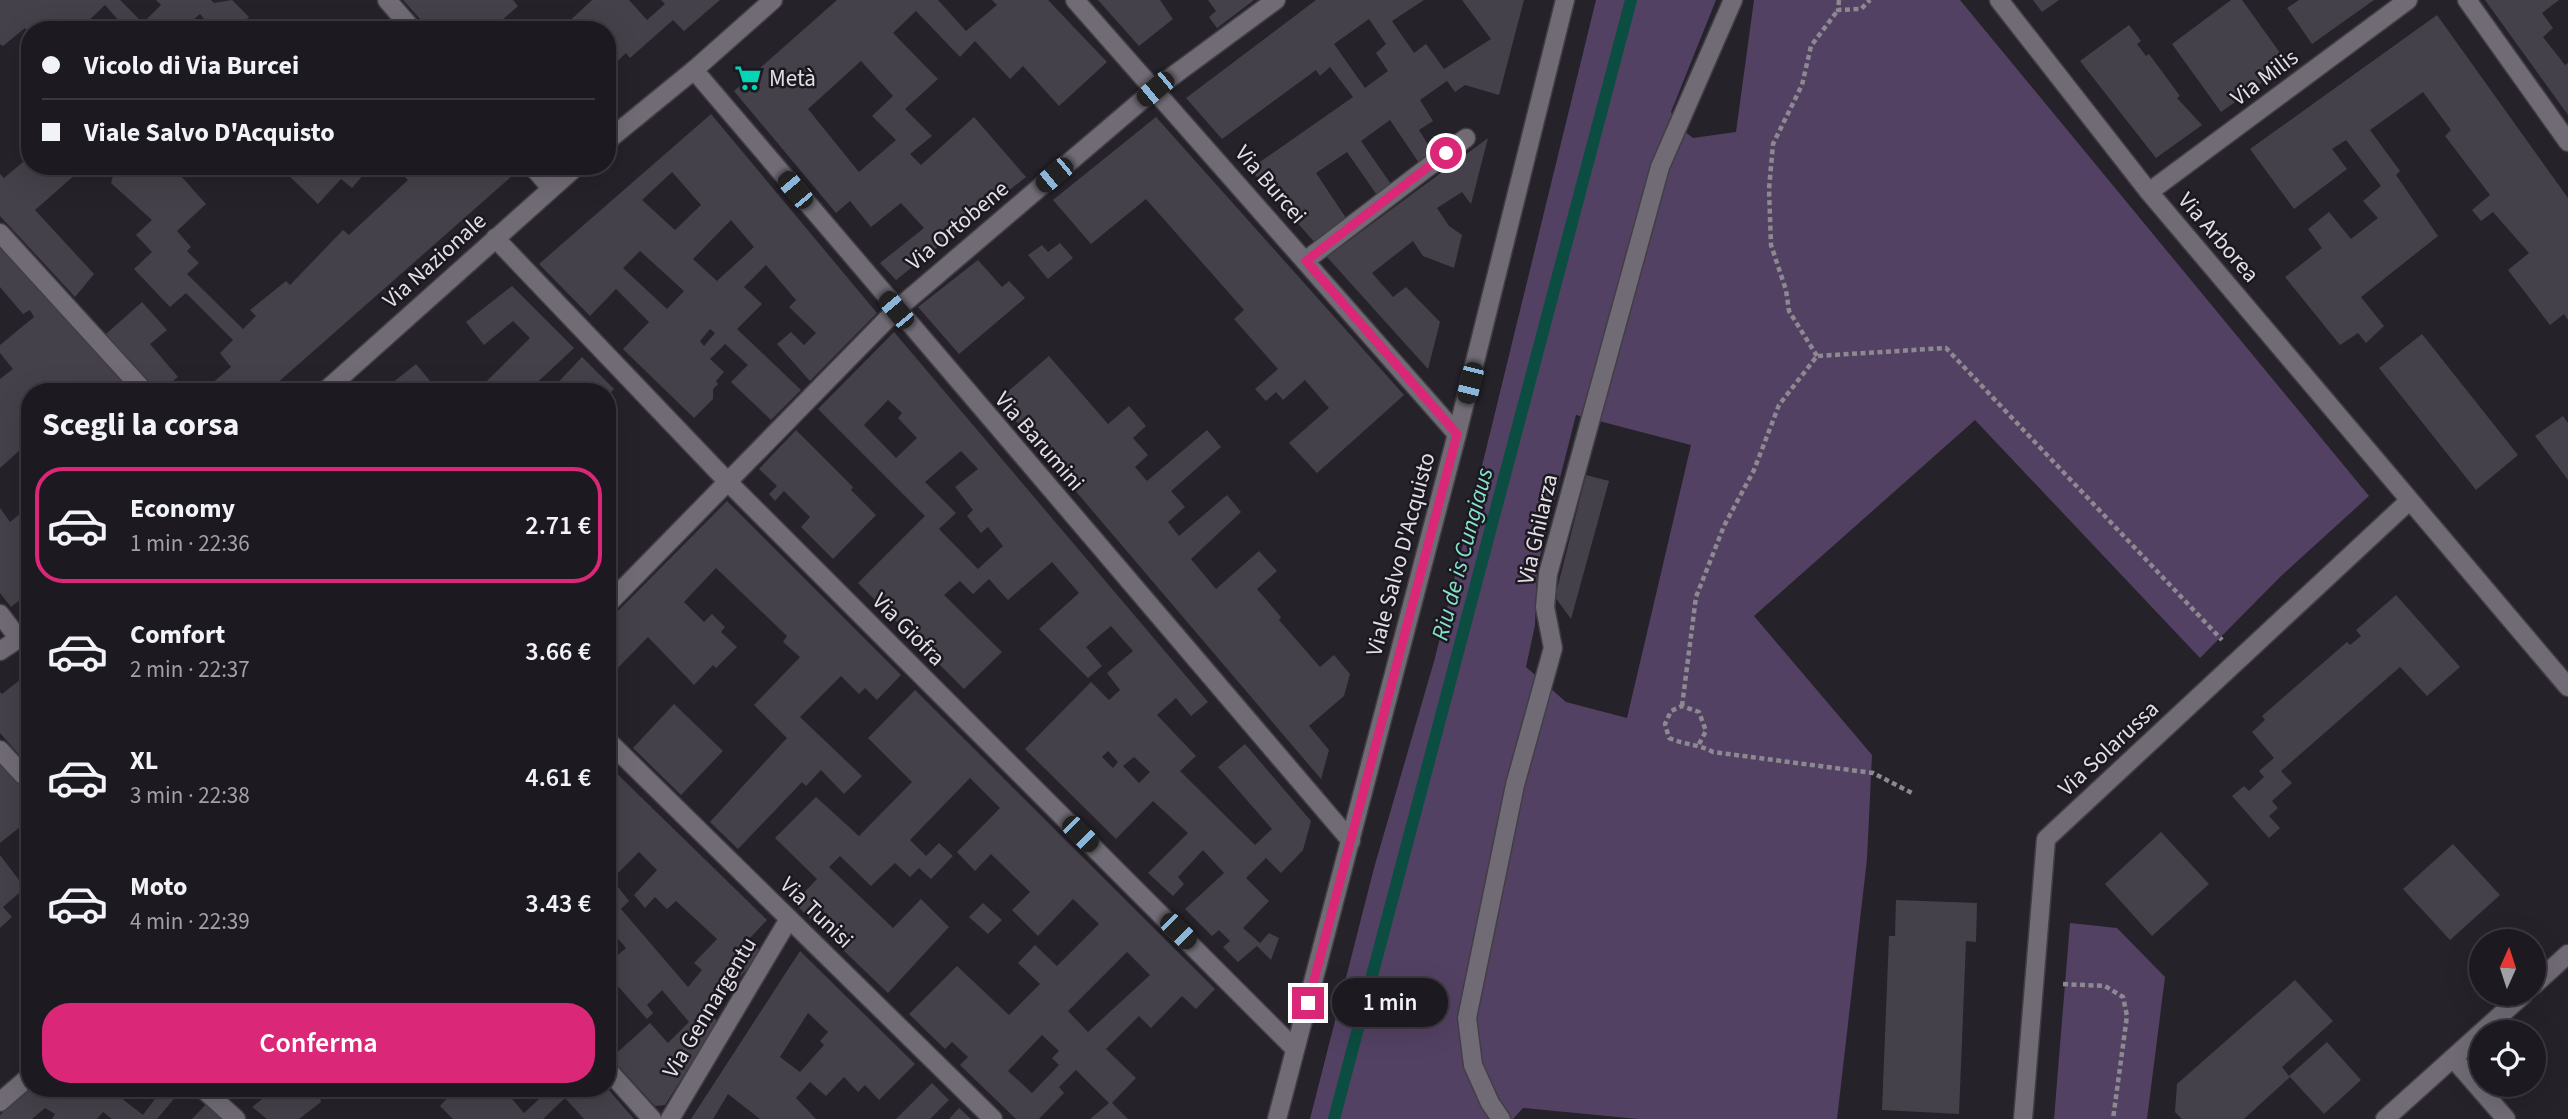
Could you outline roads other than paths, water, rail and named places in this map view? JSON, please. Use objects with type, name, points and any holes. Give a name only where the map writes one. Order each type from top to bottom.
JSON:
[{"type":"street","points":[[387,0],[405,21]]},
{"type":"street","name":"Via Burcei","points":[[1075,0],[1457,434]]},
{"type":"street","name":"Via Ortobene","points":[[616,596],[896,310],[1155,89],[1276,0]]},
{"type":"street","name":"Viale Salvo D'Acquisto","points":[[1277,1119],[1457,434],[1565,0]]},
{"type":"street","name":"Via Ghilarza","points":[[1501,1119],[1490,1104],[1473,1065],[1467,1018],[1515,785],[1553,648],[1545,607],[1548,574],[1660,167],[1733,0]]},
{"type":"street","name":"Via Arborea","points":[[1998,0],[2149,192],[2568,687]]},
{"type":"street","name":"Via Milis","points":[[2149,192],[2409,0]]},
{"type":"street","points":[[2467,0],[2568,142]]},
{"type":"street","points":[[616,134],[694,70],[760,4]]},
{"type":"street","name":"Via Barumini","points":[[694,70],[1351,841]]},
{"type":"street","points":[[1306,261],[1466,138]]},
{"type":"street","points":[[540,175],[551,188]]},
{"type":"street","name":"Via Nazionale","points":[[334,383],[566,175]]},
{"type":"street","points":[[0,233],[137,383]]},
{"type":"street","name":"Via Giofra","points":[[495,238],[727,481],[1295,1049]]},
{"type":"street","name":"Via Solarussa","points":[[2023,1119],[2046,839],[2409,501]]},
{"type":"street","points":[[0,614],[21,632]]},
{"type":"street","points":[[0,651],[21,637]]},
{"type":"street","name":"Via Tunisi","points":[[616,749],[993,1119]]},
{"type":"street","points":[[0,750],[21,773]]},
{"type":"street","name":"Via Gennargentu","points":[[670,1119],[789,919]]},
{"type":"street","points":[[2546,974],[2568,954]]},
{"type":"street","points":[[2385,1119],[2511,1006]]},
{"type":"street","points":[[2453,1058],[2507,1119]]},
{"type":"street","points":[[616,1079],[652,1119]]},
{"type":"street","points":[[0,1102],[21,1084]]},
{"type":"street","points":[[212,1097],[236,1119]]},
{"type":"waterway","name":"Riu de is Cungiaus","points":[[1334,1119],[1631,0]]},
{"type":"place","name":"Metà","points":[[748,78]]}]
